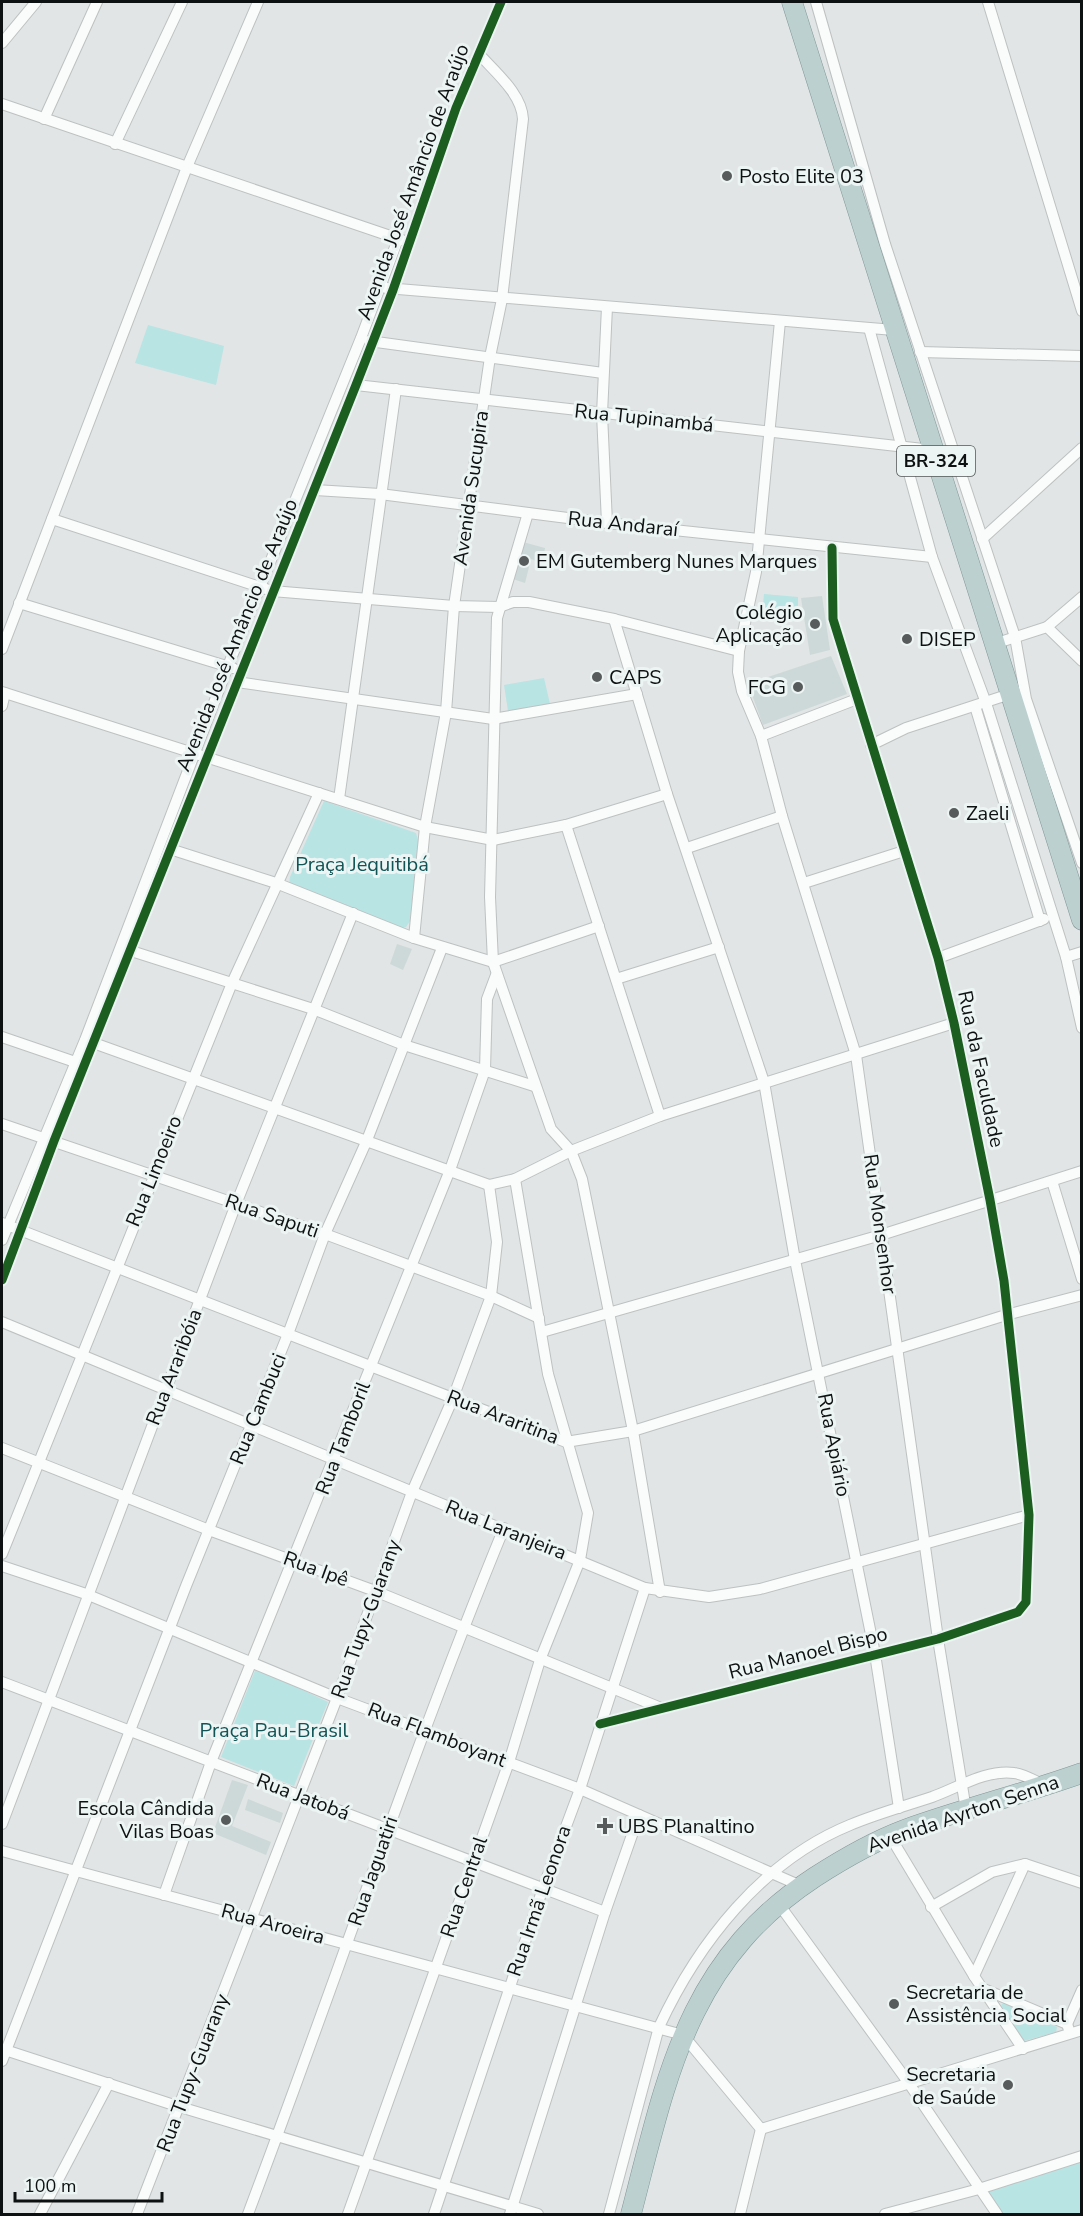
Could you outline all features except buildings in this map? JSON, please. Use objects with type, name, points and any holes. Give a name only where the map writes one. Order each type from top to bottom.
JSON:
[{"type":"highway","name":"BR-324","points":[[798,3],[894,330],[1082,920]]},
{"type":"highway","name":"Avenida Ayrton Senna","points":[[631,2214],[661,2100],[683,2035],[719,1966],[746,1934],[778,1903],[852,1854],[890,1836],[1082,1773]]},
{"type":"street","points":[[2,43],[36,2]]},
{"type":"street","points":[[44,119],[97,2]]},
{"type":"street","points":[[115,144],[182,2]]},
{"type":"street","points":[[2,649],[187,167],[258,2]]},
{"type":"street","name":"Avenida José Amâncio de Araújo","points":[[49,1139],[125,949],[208,757],[272,591],[315,490],[393,290],[403,240],[501,2]]},
{"type":"street","points":[[816,2],[868,191],[1015,637],[1026,699],[1082,863]]},
{"type":"street","points":[[988,2],[1082,311]]},
{"type":"street","name":"Avenida Sucupira","points":[[414,938],[425,827],[446,712],[454,606],[490,357],[501,298],[523,113],[511,91],[479,54]]},
{"type":"street","points":[[2,104],[403,240],[380,287],[228,666],[125,949],[313,1009],[404,1045],[534,1086]]},
{"type":"street","points":[[380,287],[393,290],[894,330]]},
{"type":"street","points":[[607,307],[602,414],[607,523]]},
{"type":"street","name":"Rua Monsenhor","points":[[780,321],[756,572],[739,651],[738,672],[742,691],[761,736],[782,816],[856,1055],[938,1639],[960,1785],[966,1810]]},
{"type":"street","points":[[869,328],[932,557],[1053,916],[1066,957],[1082,1028]]},
{"type":"street","points":[[361,338],[373,342],[603,373]]},
{"type":"street","points":[[920,352],[1082,356]]},
{"type":"street","name":"Rua Tupinambá","points":[[356,385],[932,450]]},
{"type":"street","points":[[339,799],[396,389]]},
{"type":"street","points":[[982,539],[1082,448]]},
{"type":"street","name":"Rua Andaraí","points":[[315,490],[380,494],[607,523],[760,537],[832,548],[932,557]]},
{"type":"street","points":[[295,502],[308,506]]},
{"type":"street","points":[[528,513],[499,607],[493,719],[493,840],[490,897],[493,963],[534,1086],[551,1129],[571,1151],[582,1179],[633,1431],[660,1592]]},
{"type":"street","points":[[52,519],[272,591],[368,601],[454,606],[499,607],[513,602],[529,602],[614,619],[739,651]]},
{"type":"street","name":"Rua da Faculdade","points":[[832,548],[833,619],[938,958],[954,1023],[990,1200],[1004,1281],[1029,1515],[1026,1602],[1022,1610]]},
{"type":"street","points":[[994,644],[1047,627],[1082,597]]},
{"type":"street","points":[[19,603],[242,670]]},
{"type":"street","name":"Rua Apiário","points":[[614,619],[667,794],[764,1082],[795,1260],[820,1372],[875,1654],[899,1808]]},
{"type":"street","points":[[1047,627],[1082,661]]},
{"type":"street","points":[[237,682],[493,719],[637,694]]},
{"type":"street","points":[[2,706],[3,693],[425,827],[493,840],[566,825],[667,794]]},
{"type":"street","points":[[871,745],[906,728],[1010,694]]},
{"type":"street","points":[[761,736],[856,699]]},
{"type":"street","points":[[980,705],[1040,921]]},
{"type":"street","name":"Rua Limoeiro","points":[[2,1554],[192,1079],[276,883],[319,793]]},
{"type":"street","points":[[687,848],[782,816]]},
{"type":"street","points":[[566,825],[660,1116]]},
{"type":"street","points":[[170,849],[276,883],[414,938],[493,963],[599,926]]},
{"type":"street","points":[[804,883],[904,851]]},
{"type":"street","name":"Rua Araribóia","points":[[2,1824],[86,1594],[126,1496],[236,1204],[353,913]]},
{"type":"street","points":[[938,958],[1053,916]]},
{"type":"street","points":[[616,979],[719,947]]},
{"type":"street","name":"Rua Cambuci","points":[[3,2053],[288,1334],[325,1234],[367,1140],[442,948]]},
{"type":"street","points":[[1066,957],[1082,952]]},
{"type":"street","name":"Rua Tamboril","points":[[164,1895],[211,1762],[450,1170],[485,1070],[487,999],[496,975]]},
{"type":"street","points":[[89,1042],[274,1106],[489,1185],[515,1179],[571,1151],[660,1116],[954,1023]]},
{"type":"street","points":[[2,1037],[80,1063]]},
{"type":"street","name":"Rua Saputi","points":[[2,1124],[152,1177],[325,1234],[491,1296],[539,1318]]},
{"type":"street","points":[[2,1240],[4,1224],[49,1139]]},
{"type":"street","points":[[2,1280],[21,1231],[49,1139]]},
{"type":"street","points":[[542,1332],[881,1235],[1082,1171]]},
{"type":"street","name":"Rua Central","points":[[348,2214],[509,1762],[540,1660],[580,1560],[588,1513],[554,1400],[515,1179]]},
{"type":"street","points":[[1052,1181],[1082,1279]]},
{"type":"street","name":"Rua Tupy-Guarany","points":[[137,2214],[337,1698],[412,1492],[453,1398],[491,1296],[497,1262],[497,1242],[489,1185]]},
{"type":"street","name":"Rua Araritina","points":[[4,1224],[566,1442],[633,1431],[1006,1315],[1082,1295]]},
{"type":"street","name":"Rua Laranjeira","points":[[2,1322],[334,1461],[504,1528],[645,1588],[660,1592],[724,1595],[858,1564],[1029,1515]]},
{"type":"street","name":"Rua Ipê","points":[[2,1448],[209,1530],[464,1626],[540,1660],[662,1708]]},
{"type":"street","name":"Rua Jaguatiri","points":[[248,2214],[348,1944],[387,1829],[504,1528]]},
{"type":"street","name":"Rua Flamboyant","points":[[2,1566],[86,1594],[337,1698],[580,1789],[801,1886]]},
{"type":"street","name":"Rua Irmã Leonora","points":[[434,2214],[543,1888],[580,1789],[645,1588]]},
{"type":"street","name":"Rua Manoel Bispo","points":[[600,1724],[938,1639],[1022,1610]]},
{"type":"street","name":"Rua Jatobá","points":[[2,1682],[604,1912]]},
{"type":"street","points":[[609,2214],[659,2027],[681,1982],[720,1926],[773,1872],[809,1847],[848,1826],[960,1785],[1003,1772],[1017,1773],[1046,1786]]},
{"type":"street","points":[[511,2210],[604,1912],[639,1815]]},
{"type":"street","points":[[890,1836],[974,1976],[1023,2049]]},
{"type":"street","name":"Rua Aroeira","points":[[2,1851],[509,1988],[574,2008],[659,2027],[683,2035]]},
{"type":"street","points":[[931,1907],[992,1872],[1025,1864],[1082,1883]]},
{"type":"street","points":[[974,1976],[1025,1864]]},
{"type":"street","points":[[778,1903],[908,2082],[997,2214]]},
{"type":"street","points":[[983,1989],[1068,2029],[1082,2030]]},
{"type":"street","points":[[761,2129],[908,2082],[1023,2049],[1068,2029],[1082,1990]]},
{"type":"street","points":[[683,2035],[761,2129]]},
{"type":"street","points":[[3,2053],[109,2083],[511,2210],[538,2214]]},
{"type":"street","points":[[40,2214],[109,2083]]},
{"type":"street","points":[[740,2214],[761,2129]]},
{"type":"street","points":[[885,2214],[979,2189],[1082,2156]]},
{"type":"shaded area","name":"EM Gutemberg Nunes Marques","points":[[523,542],[545,548],[542,563],[531,559],[525,583],[513,579]]},
{"type":"shaded area","name":"Colégio Aplicação","points":[[822,596],[830,650],[810,655],[801,598]]},
{"type":"shaded area","name":"FCG","points":[[831,656],[847,694],[763,725],[751,692],[753,682]]},
{"type":"shaded area","points":[[397,944],[412,949],[403,970],[390,964]]},
{"type":"shaded area","name":"Escola Cândida Vilas Boas","points":[[232,1780],[248,1785],[232,1826],[271,1842],[266,1855],[213,1833]]},
{"type":"shaded area","points":[[248,1799],[283,1813],[280,1823],[245,1810]]},
{"type":"green space","points":[[148,325],[224,346],[216,385],[135,363]]},
{"type":"green space","points":[[764,594],[798,597],[798,620],[762,617]]},
{"type":"green space","points":[[544,678],[550,704],[508,711],[504,685]]},
{"type":"green space","name":"Praça Jequitibá","points":[[324,801],[416,833],[418,840],[410,921],[406,927],[402,928],[289,885],[290,877]]},
{"type":"green space","name":"Praça Pau-Brasil","points":[[256,1668],[328,1702],[294,1786],[221,1757]]},
{"type":"green space","points":[[1004,2003],[1057,2027],[1056,2032],[1024,2041],[1001,2005]]},
{"type":"green space","points":[[1081,2160],[1081,2214],[1002,2214],[986,2191]]},
{"type":"cycle path","points":[[2,1280],[54,1141],[356,385],[393,290],[456,108],[501,2]]},
{"type":"cycle path","points":[[600,1724],[938,1639],[1018,1612],[1026,1602],[1029,1515],[1004,1281],[990,1200],[954,1023],[938,958],[833,619],[832,548]]},
{"type":"place","name":"Posto Elite 03","points":[[727,176]]},
{"type":"place","name":"EM Gutemberg Nunes Marques","points":[[524,561]]},
{"type":"place","name":"Colégio Aplicação","points":[[815,624]]},
{"type":"place","name":"DISEP","points":[[907,639]]},
{"type":"place","name":"CAPS","points":[[597,677]]},
{"type":"place","name":"FCG","points":[[798,687]]},
{"type":"place","name":"Zaeli","points":[[954,813]]},
{"type":"place","name":"Escola Cândida Vilas Boas","points":[[226,1820]]},
{"type":"place","name":"UBS Planaltino","points":[[605,1826]]},
{"type":"place","name":"Secretaria de Assistência Social","points":[[894,2004]]},
{"type":"place","name":"Secretaria de Saúde","points":[[1008,2085]]}]
